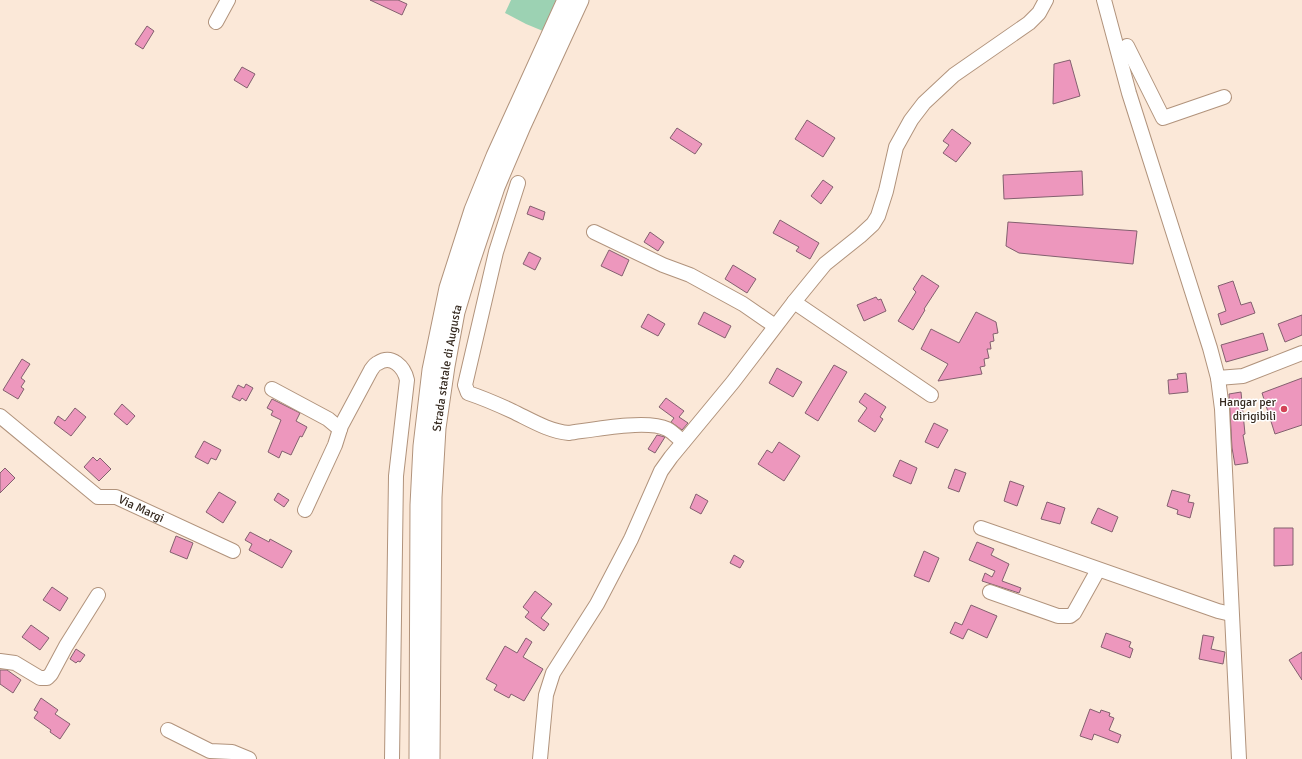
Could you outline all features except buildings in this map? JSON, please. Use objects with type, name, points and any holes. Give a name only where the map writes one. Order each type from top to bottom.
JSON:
[{"type":"main road","name":"Strada statale di Augusta","points":[[418,759],[419,505],[422,446],[431,370],[448,288],[473,210],[495,156],[566,0]]},
{"type":"main road","name":"Strada statale di Augusta","points":[[431,759],[433,497],[436,428],[456,312],[496,187],[522,126],[580,0]]},
{"type":"street","points":[[216,22],[228,0]]},
{"type":"street","points":[[540,759],[546,695],[553,672],[598,604],[631,539],[661,471],[733,382],[794,302],[826,264],[873,224],[878,216],[886,191],[896,147],[911,120],[924,103],[954,75],[1029,23],[1039,13],[1046,0]]},
{"type":"street","points":[[1104,0],[1125,46],[1163,118],[1224,97]]},
{"type":"street","points":[[1125,46],[1132,100],[1210,348],[1218,378],[1222,409],[1238,759]]},
{"type":"street","points":[[518,183],[496,252],[466,378],[465,385],[468,393],[493,402],[557,432],[569,433],[639,425],[660,426],[667,429],[683,442]]},
{"type":"street","points":[[594,232],[663,265],[690,275],[743,304],[776,326]]},
{"type":"street","points":[[794,302],[931,395]]},
{"type":"street","points":[[1218,378],[1243,376],[1302,353]]},
{"type":"street","points":[[305,510],[336,445],[340,429],[371,370],[378,363],[387,360],[396,362],[402,367],[407,380],[396,476],[392,759]]},
{"type":"street","points":[[272,389],[328,419],[340,429]]},
{"type":"street","name":"Via Margi","points":[[0,416],[98,497],[116,497],[233,551]]},
{"type":"street","points":[[981,528],[1098,570],[1218,611],[1231,614]]},
{"type":"street","points":[[990,592],[1058,616],[1070,616],[1074,613],[1098,570]]},
{"type":"street","points":[[0,661],[15,663],[40,678],[47,678],[51,674],[66,646],[98,595]]},
{"type":"street","points":[[168,730],[210,751],[232,752],[249,759]]},
{"type":"green space","points":[[511,0],[556,0],[543,31],[505,13]]},
{"type":"place","name":"Hangar per dirigibili","points":[[1284,409]]}]
